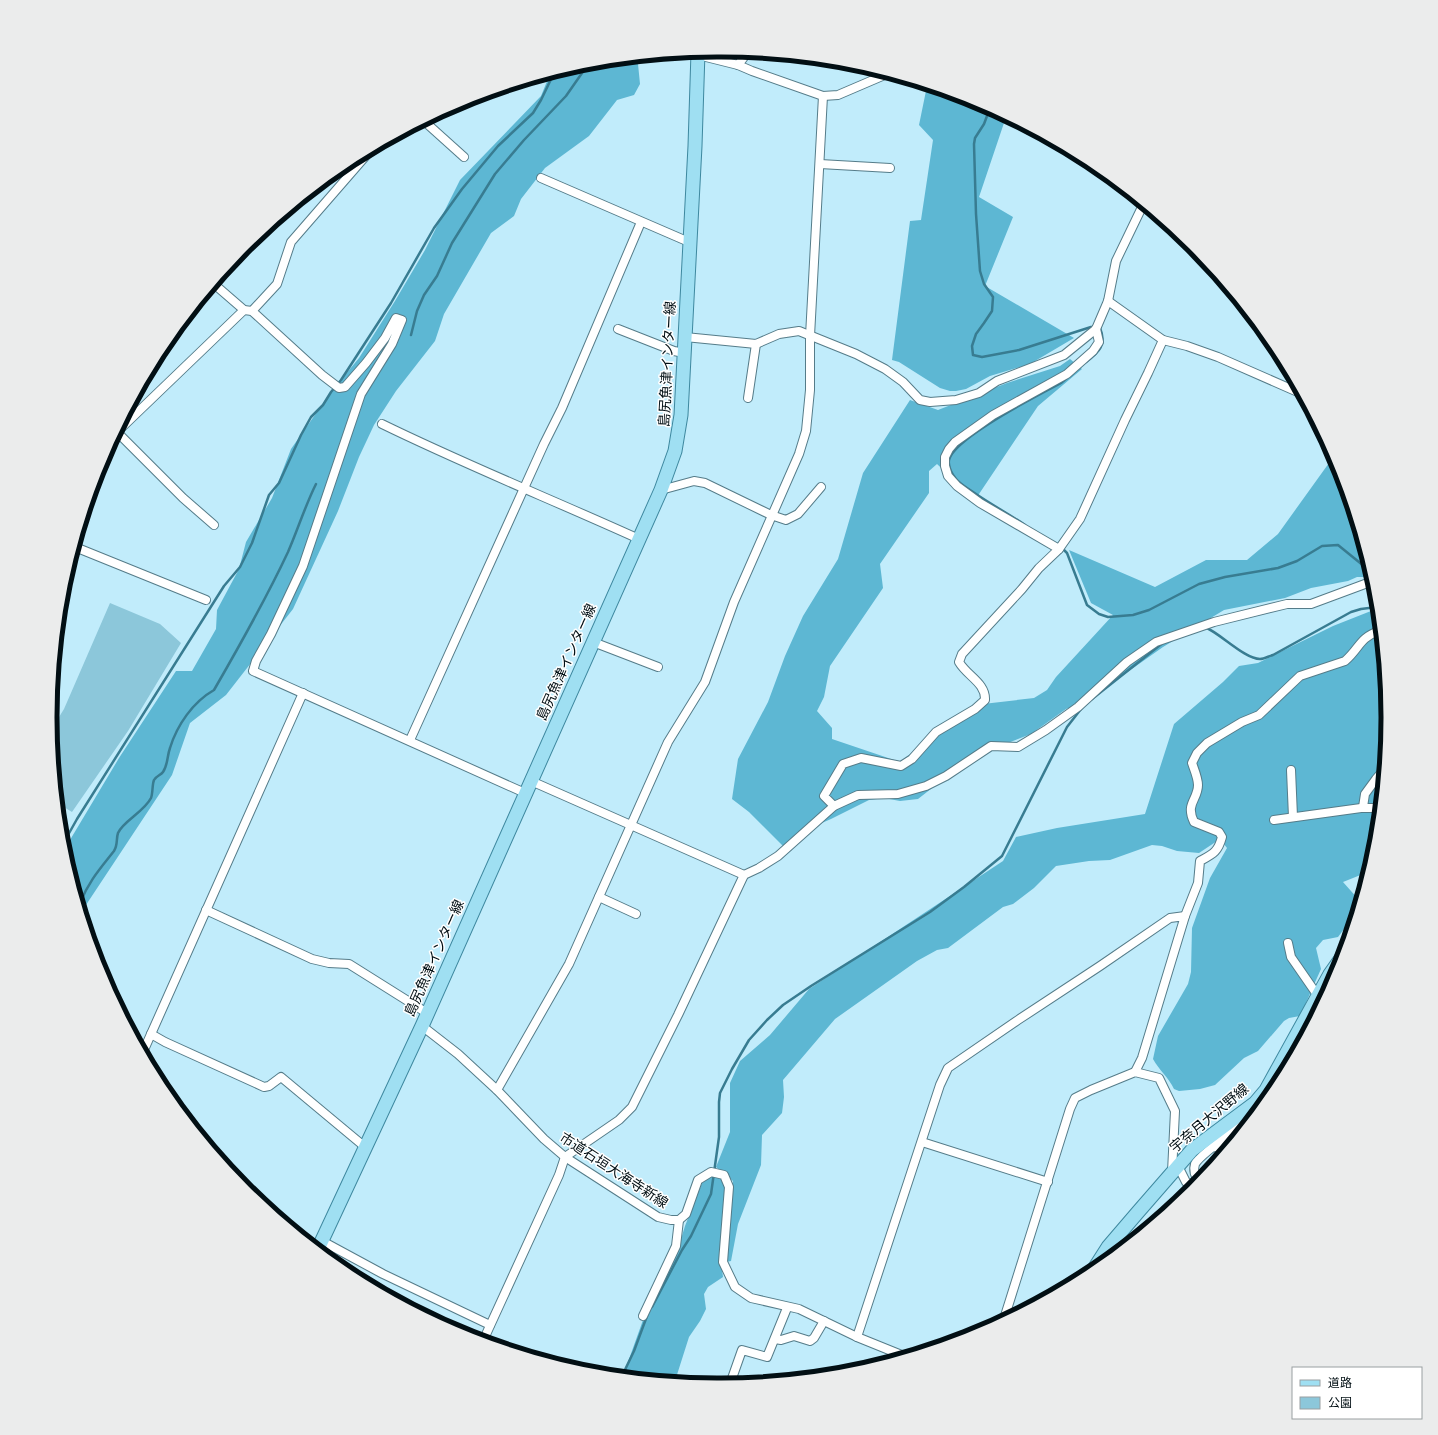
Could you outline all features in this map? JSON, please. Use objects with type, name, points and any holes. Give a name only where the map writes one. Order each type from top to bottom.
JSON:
[{"type":"main road","name":"島尻魚津インター線","points":[[320,1245],[422,1026],[661,490],[673,457],[678,437],[685,337],[695,146],[698,57]]},
{"type":"main road","name":"宇奈月大沢野線","points":[[1267,1089],[1323,988]]},
{"type":"main road","name":"宇奈月大沢野線","points":[[1102,1257],[1108,1247],[1192,1150],[1255,1103],[1265,1091]]},
{"type":"street","points":[[712,57],[824,96],[838,95],[880,77]]},
{"type":"street","points":[[738,65],[744,58]]},
{"type":"street","points":[[497,1090],[569,964],[668,742],[706,682],[734,602],[771,515],[791,474],[806,431],[810,390],[810,336],[824,96]]},
{"type":"street","points":[[427,124],[464,157]]},
{"type":"street","points":[[252,311],[277,284],[291,242],[361,162]]},
{"type":"street","points":[[820,164],[890,168]]},
{"type":"street","points":[[541,178],[689,242]]},
{"type":"street","points":[[685,337],[756,344],[779,334],[799,331],[856,354],[885,369],[903,382],[920,400],[930,402],[956,400],[979,393],[997,381],[1064,355],[1096,329],[1108,302],[1116,261],[1141,209]]},
{"type":"street","points":[[410,740],[524,488],[562,408],[641,222]]},
{"type":"street","points":[[217,287],[244,310],[252,311],[322,375],[339,388],[345,387],[366,363],[385,338],[396,318],[402,320],[392,344],[361,394],[303,566],[271,634],[256,661],[253,671],[410,740],[525,793]]},
{"type":"street","points":[[1108,302],[1163,340],[1187,346],[1218,357],[1295,391]]},
{"type":"street","points":[[125,425],[244,310]]},
{"type":"street","points":[[618,329],[674,352],[684,353]]},
{"type":"street","points":[[1060,549],[980,503],[957,486],[948,476],[945,466],[945,457],[955,442],[993,415],[1067,374],[1093,351],[1099,342],[1096,329]]},
{"type":"street","points":[[834,806],[824,796],[843,764],[861,758],[901,766],[912,758],[936,732],[975,709],[985,700],[986,693],[974,678],[963,669],[959,662],[962,654],[1022,589],[1039,568],[1060,549],[1080,519],[1163,340]]},
{"type":"street","points":[[748,398],[756,344]]},
{"type":"street","points":[[382,424],[440,452],[524,488],[638,540]]},
{"type":"street","points":[[120,436],[183,498],[214,525]]},
{"type":"street","points":[[661,490],[694,481],[705,483],[771,515],[786,520],[798,514],[821,487]]},
{"type":"street","points":[[80,549],[206,600]]},
{"type":"street","points":[[485,1336],[559,1175],[565,1157],[619,1120],[632,1107],[678,1015],[744,875],[759,868],[778,856],[834,806],[858,795],[898,794],[926,786],[946,776],[991,746],[1018,747],[1046,730],[1078,707],[1127,662],[1156,642],[1214,622],[1287,604],[1311,604],[1367,583]]},
{"type":"street","points":[[1135,1072],[1142,1058],[1185,916],[1198,883],[1200,861],[1219,848],[1222,837],[1219,832],[1194,822],[1191,815],[1191,803],[1196,795],[1198,785],[1192,763],[1197,753],[1206,744],[1242,722],[1259,715],[1300,676],[1345,661],[1351,656],[1364,639],[1375,633]]},
{"type":"street","points":[[593,642],[658,667]]},
{"type":"street","points":[[145,1048],[303,693]]},
{"type":"street","points":[[1291,770],[1293,817]]},
{"type":"street","points":[[1363,808],[1365,794],[1378,776]]},
{"type":"street","points":[[531,780],[744,875]]},
{"type":"street","points":[[1274,820],[1363,808],[1374,808]]},
{"type":"street","points":[[599,897],[636,914]]},
{"type":"street","points":[[206,910],[312,959],[329,963],[349,964],[427,1013]]},
{"type":"street","points":[[857,1337],[940,1085],[948,1068],[1170,918],[1185,916]]},
{"type":"street","points":[[1288,943],[1291,957],[1318,996]]},
{"type":"street","name":"市道石垣大海寺新線","points":[[422,1026],[458,1054],[497,1090],[544,1139],[565,1157],[658,1217],[679,1220],[686,1214],[698,1180],[711,1172],[724,1175],[729,1187],[723,1262],[735,1287],[751,1298],[788,1308],[798,1309],[857,1337],[897,1353]]},
{"type":"street","points":[[151,1034],[164,1042],[264,1087],[269,1086],[281,1077],[365,1147]]},
{"type":"street","points":[[1006,1313],[1070,1109],[1075,1098],[1098,1086],[1135,1072],[1159,1078],[1175,1111],[1175,1169],[1186,1182],[1189,1183]]},
{"type":"street","points":[[1195,1177],[1194,1170],[1196,1163],[1200,1158],[1239,1128]]},
{"type":"street","points":[[922,1142],[1048,1182]]},
{"type":"street","points":[[1214,1147],[1220,1150]]},
{"type":"street","points":[[1175,1169],[1194,1170]]},
{"type":"street","points":[[643,1316],[676,1246],[679,1220]]},
{"type":"street","points":[[320,1245],[490,1325]]},
{"type":"street","points":[[732,1378],[742,1350],[768,1357],[788,1308]]},
{"type":"street","points":[[775,1339],[781,1340],[794,1336],[810,1341],[814,1338],[824,1321]]},
{"type":"green space","points":[[110,603],[160,624],[181,643],[128,731],[72,812],[63,807],[58,761],[57,720],[64,709]]},
{"type":"shaded area","points":[[639,62],[640,84],[634,95],[617,100],[589,136],[545,168],[521,199],[514,216],[491,233],[444,314],[435,341],[396,391],[374,425],[359,457],[338,511],[293,609],[226,695],[190,723],[172,775],[85,906],[69,841],[119,758],[176,671],[192,671],[216,629],[217,610],[239,569],[246,542],[272,498],[291,449],[331,392],[359,358],[395,301],[425,250],[460,180],[541,96],[548,80],[589,70]]},
{"type":"shaded area","points":[[926,90],[973,107],[1005,121],[979,197],[1013,217],[985,286],[1074,338],[1030,364],[990,376],[966,389],[956,391],[940,388],[899,362],[892,360],[910,221],[921,220],[933,140],[919,125]]},
{"type":"shaded area","points":[[1070,359],[1082,369],[1038,406],[975,500],[937,464],[929,471],[929,493],[880,564],[883,588],[830,666],[824,697],[817,711],[832,728],[832,739],[900,762],[939,731],[983,704],[1034,698],[1047,690],[1056,677],[1113,615],[1091,603],[1069,550],[1155,587],[1206,560],[1247,560],[1278,534],[1330,462],[1346,505],[1365,577],[1357,577],[1348,581],[1311,588],[1285,598],[1224,610],[1163,647],[1085,702],[1066,709],[1031,734],[972,757],[918,799],[900,801],[884,798],[869,800],[801,832],[784,847],[749,812],[732,799],[738,759],[768,702],[785,656],[803,616],[838,559],[863,473],[910,400],[938,410],[1007,383],[1060,366]]},
{"type":"shaded area","points":[[1372,611],[1380,674],[1380,761],[1375,804],[1361,875],[1343,882],[1356,896],[1348,924],[1338,937],[1323,940],[1316,948],[1321,969],[1300,1016],[1289,1018],[1284,1021],[1258,1051],[1244,1058],[1215,1085],[1200,1089],[1179,1091],[1174,1089],[1153,1059],[1158,1036],[1188,984],[1191,972],[1192,928],[1210,878],[1227,848],[1220,839],[1199,853],[1177,851],[1162,846],[1152,845],[1110,860],[1089,861],[1056,866],[1034,888],[1013,904],[1003,907],[948,948],[937,950],[917,961],[835,1019],[783,1080],[784,1097],[782,1113],[762,1135],[761,1165],[738,1224],[731,1261],[726,1262],[733,1181],[716,1167],[730,1132],[730,1083],[740,1061],[770,1035],[809,989],[1003,861],[1016,837],[1057,828],[1145,814],[1174,724],[1223,682],[1239,666],[1258,663],[1333,626]]},
{"type":"shaded area","points":[[713,1175],[723,1176],[726,1187],[720,1254],[723,1277],[708,1287],[704,1294],[706,1309],[689,1337],[676,1377],[625,1371],[643,1320],[678,1249],[685,1226],[702,1183]]},
{"type":"waterway","points":[[411,335],[417,311],[424,295],[437,276],[452,243],[495,174],[524,140],[566,96],[583,71]]},
{"type":"waterway","points":[[68,835],[224,586],[240,567],[252,543],[269,495],[279,483],[311,417],[323,405],[341,380],[391,303],[434,228],[462,189],[498,146],[533,113],[551,79]]},
{"type":"waterway","points":[[988,114],[984,124],[975,138],[974,144],[976,214],[980,271],[984,284],[993,297],[992,311],[976,334],[972,346],[973,355],[982,357],[1019,350],[1094,327]]},
{"type":"waterway","points":[[1086,362],[1095,355],[1102,344],[1103,339],[1099,328]]},
{"type":"waterway","points":[[1025,525],[960,483],[952,472],[949,465],[949,460],[954,451],[981,429],[1018,406],[1061,383],[1067,378]]},
{"type":"waterway","points":[[82,897],[99,870],[114,851],[118,833],[124,824],[144,808],[151,798],[154,780],[165,769],[173,739],[181,723],[199,701],[214,690],[280,570],[316,484]]},
{"type":"waterway","points":[[1061,547],[1067,553],[1087,605],[1099,614],[1108,617],[1133,615],[1149,610],[1199,584],[1225,577],[1278,568],[1297,561],[1322,546],[1338,545],[1362,565]]},
{"type":"waterway","points":[[1205,627],[1247,655],[1262,659],[1273,655],[1351,612],[1371,608]]},
{"type":"waterway","points":[[1092,699],[1164,642]]},
{"type":"waterway","points":[[652,1307],[691,1236],[711,1194],[719,1137],[720,1093],[749,1040],[783,1005],[930,912],[1002,856],[1067,727],[1081,709]]},
{"type":"waterway","points":[[624,1371],[634,1351],[647,1316]]}]
